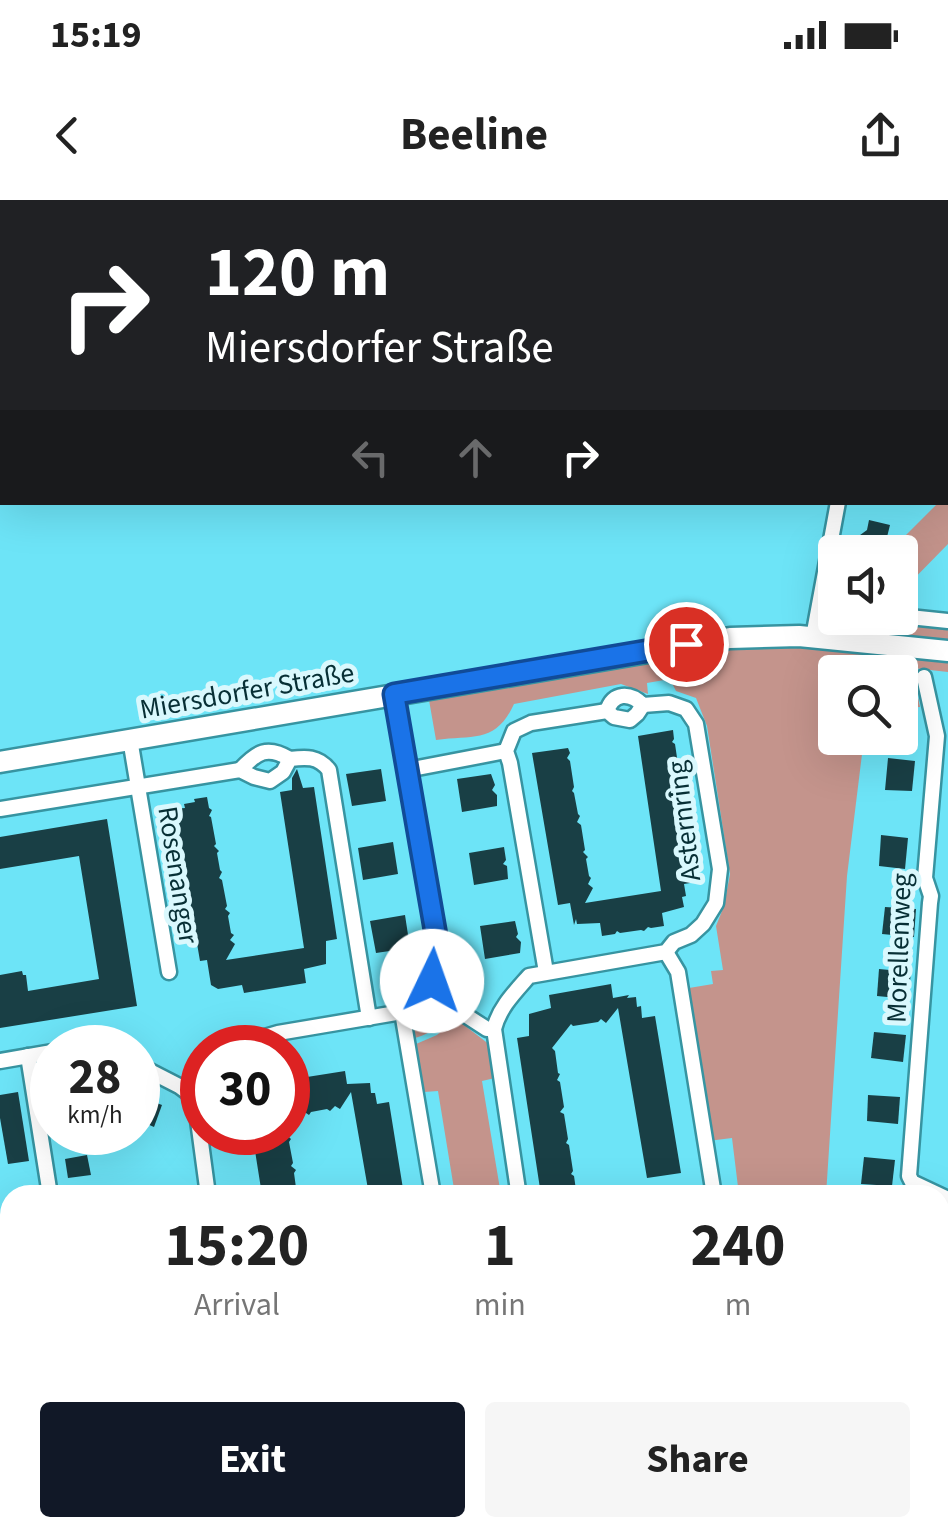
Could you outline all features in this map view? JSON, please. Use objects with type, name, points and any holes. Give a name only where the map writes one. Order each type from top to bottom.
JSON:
[{"type":"street","points":[[835,535],[838,505]]},
{"type":"street","points":[[918,618],[948,621]]},
{"type":"street","points":[[806,637],[818,620]]},
{"type":"street","name":"Miersdorfer Straße","points":[[0,762],[730,638],[806,637],[948,651]]},
{"type":"street","name":"Morellenweg","points":[[919,1185],[909,1176],[931,896],[925,878],[937,736],[924,678]]},
{"type":"street","points":[[310,1028],[402,1012],[428,991],[438,962],[394,694]]},
{"type":"street","name":"Asternring","points":[[407,770],[506,751],[514,731],[531,723],[608,711],[610,702],[626,695],[643,705],[669,703],[686,708],[696,724],[720,870],[716,903],[703,924],[692,936],[674,942],[666,952],[529,976],[514,992],[494,1029]]},
{"type":"street","name":"Rosenanger","points":[[130,740],[168,972]]},
{"type":"street","points":[[506,751],[546,972]]},
{"type":"street","points":[[240,770],[253,756],[265,752],[277,752],[290,760],[308,757],[322,761],[329,770],[370,1018]]},
{"type":"street","points":[[138,786],[240,770],[270,780],[290,760]]},
{"type":"street","name":"Rosenanger","points":[[0,809],[138,786]]},
{"type":"street","points":[[931,896],[948,895]]},
{"type":"street","points":[[666,952],[678,972],[712,1185]]},
{"type":"street","points":[[428,991],[476,1023],[494,1029],[518,1185]]},
{"type":"street","points":[[402,1012],[431,1185]]},
{"type":"street","points":[[0,1061],[28,1056],[48,1185]]},
{"type":"street","points":[[204,1155],[207,1185]]},
{"type":"shaded area","points":[[936,505],[948,505],[948,544],[918,575],[918,535],[906,535]]},
{"type":"shaded area","points":[[918,623],[948,626],[948,645],[871,635],[918,635]]},
{"type":"shaded area","points":[[732,647],[825,647],[891,655],[818,655],[818,755],[862,755],[847,876],[827,1185],[738,1185],[732,1138],[708,1141],[683,989],[713,984],[711,971],[723,970],[716,926],[730,874],[707,726],[696,698],[676,691],[670,679],[647,683],[648,694],[621,684],[514,704],[492,731],[436,740],[429,700]]},
{"type":"shaded area","points":[[918,658],[948,662],[948,672],[918,669]]},
{"type":"shaded area","points":[[431,1006],[449,1014],[432,1031],[411,1039],[413,1017]]},
{"type":"shaded area","points":[[455,1018],[490,1045],[495,1078],[482,1081],[499,1185],[453,1185],[438,1091],[424,1092],[416,1044],[437,1035]]},
{"type":"building","points":[[869,520],[890,525],[888,535],[860,535],[867,530]]},
{"type":"building","points":[[673,730],[677,773],[686,799],[682,805],[691,866],[696,871],[696,882],[684,884],[684,907],[662,913],[664,926],[644,931],[617,931],[602,936],[600,923],[577,924],[576,919],[574,925],[570,903],[558,905],[532,753],[568,748],[570,753],[567,758],[572,791],[580,816],[577,822],[581,825],[583,852],[588,857],[588,884],[593,888],[585,903],[661,891],[638,736]]},
{"type":"building","points":[[888,758],[915,761],[912,791],[885,790]]},
{"type":"building","points":[[297,769],[303,788],[314,787],[337,939],[326,941],[326,964],[304,969],[306,983],[244,993],[242,985],[218,989],[211,985],[207,960],[200,961],[174,809],[207,797],[212,810],[209,816],[222,872],[219,878],[234,935],[230,940],[235,944],[226,960],[304,948],[280,792],[292,790]]},
{"type":"building","points":[[381,769],[386,801],[352,806],[346,774]]},
{"type":"building","points":[[491,774],[497,806],[462,812],[457,779]]},
{"type":"building","points":[[107,819],[137,1006],[0,1028],[0,975],[22,971],[28,991],[99,979],[79,856],[0,869],[0,837]]},
{"type":"building","points":[[881,835],[908,838],[905,869],[879,866]]},
{"type":"building","points":[[393,842],[398,874],[363,880],[358,848]]},
{"type":"building","points":[[504,847],[503,864],[507,866],[508,879],[474,885],[469,853]]},
{"type":"building","points":[[885,907],[916,909],[914,937],[882,934]]},
{"type":"building","points":[[405,915],[410,948],[376,953],[370,921]]},
{"type":"building","points":[[515,921],[520,953],[485,959],[480,926]]},
{"type":"building","points":[[879,969],[911,972],[908,999],[877,996]]},
{"type":"building","points":[[611,984],[613,998],[636,997],[642,1018],[655,1016],[681,1173],[647,1178],[618,1008],[606,1023],[601,1019],[571,1024],[552,1048],[560,1074],[557,1080],[564,1107],[560,1112],[564,1114],[575,1185],[539,1185],[517,1038],[529,1036],[529,1014],[551,1008],[549,995]]},
{"type":"building","points":[[874,1032],[906,1035],[903,1062],[871,1058]]},
{"type":"building","points":[[345,1071],[347,1084],[370,1083],[377,1104],[389,1102],[402,1185],[367,1185],[351,1092],[340,1109],[335,1106],[330,1111],[311,1112],[310,1077]]},
{"type":"building","points":[[18,1092],[29,1161],[8,1164],[0,1095]]},
{"type":"building","points":[[868,1095],[900,1097],[898,1124],[867,1121]]},
{"type":"building","points":[[87,1155],[91,1175],[68,1178],[65,1159]]},
{"type":"building","points":[[256,1155],[291,1155],[296,1185],[260,1185]]},
{"type":"building","points":[[864,1157],[895,1160],[892,1185],[861,1184]]},
{"type":"route","points":[[432,981],[438,947],[394,694],[686,644]]}]
